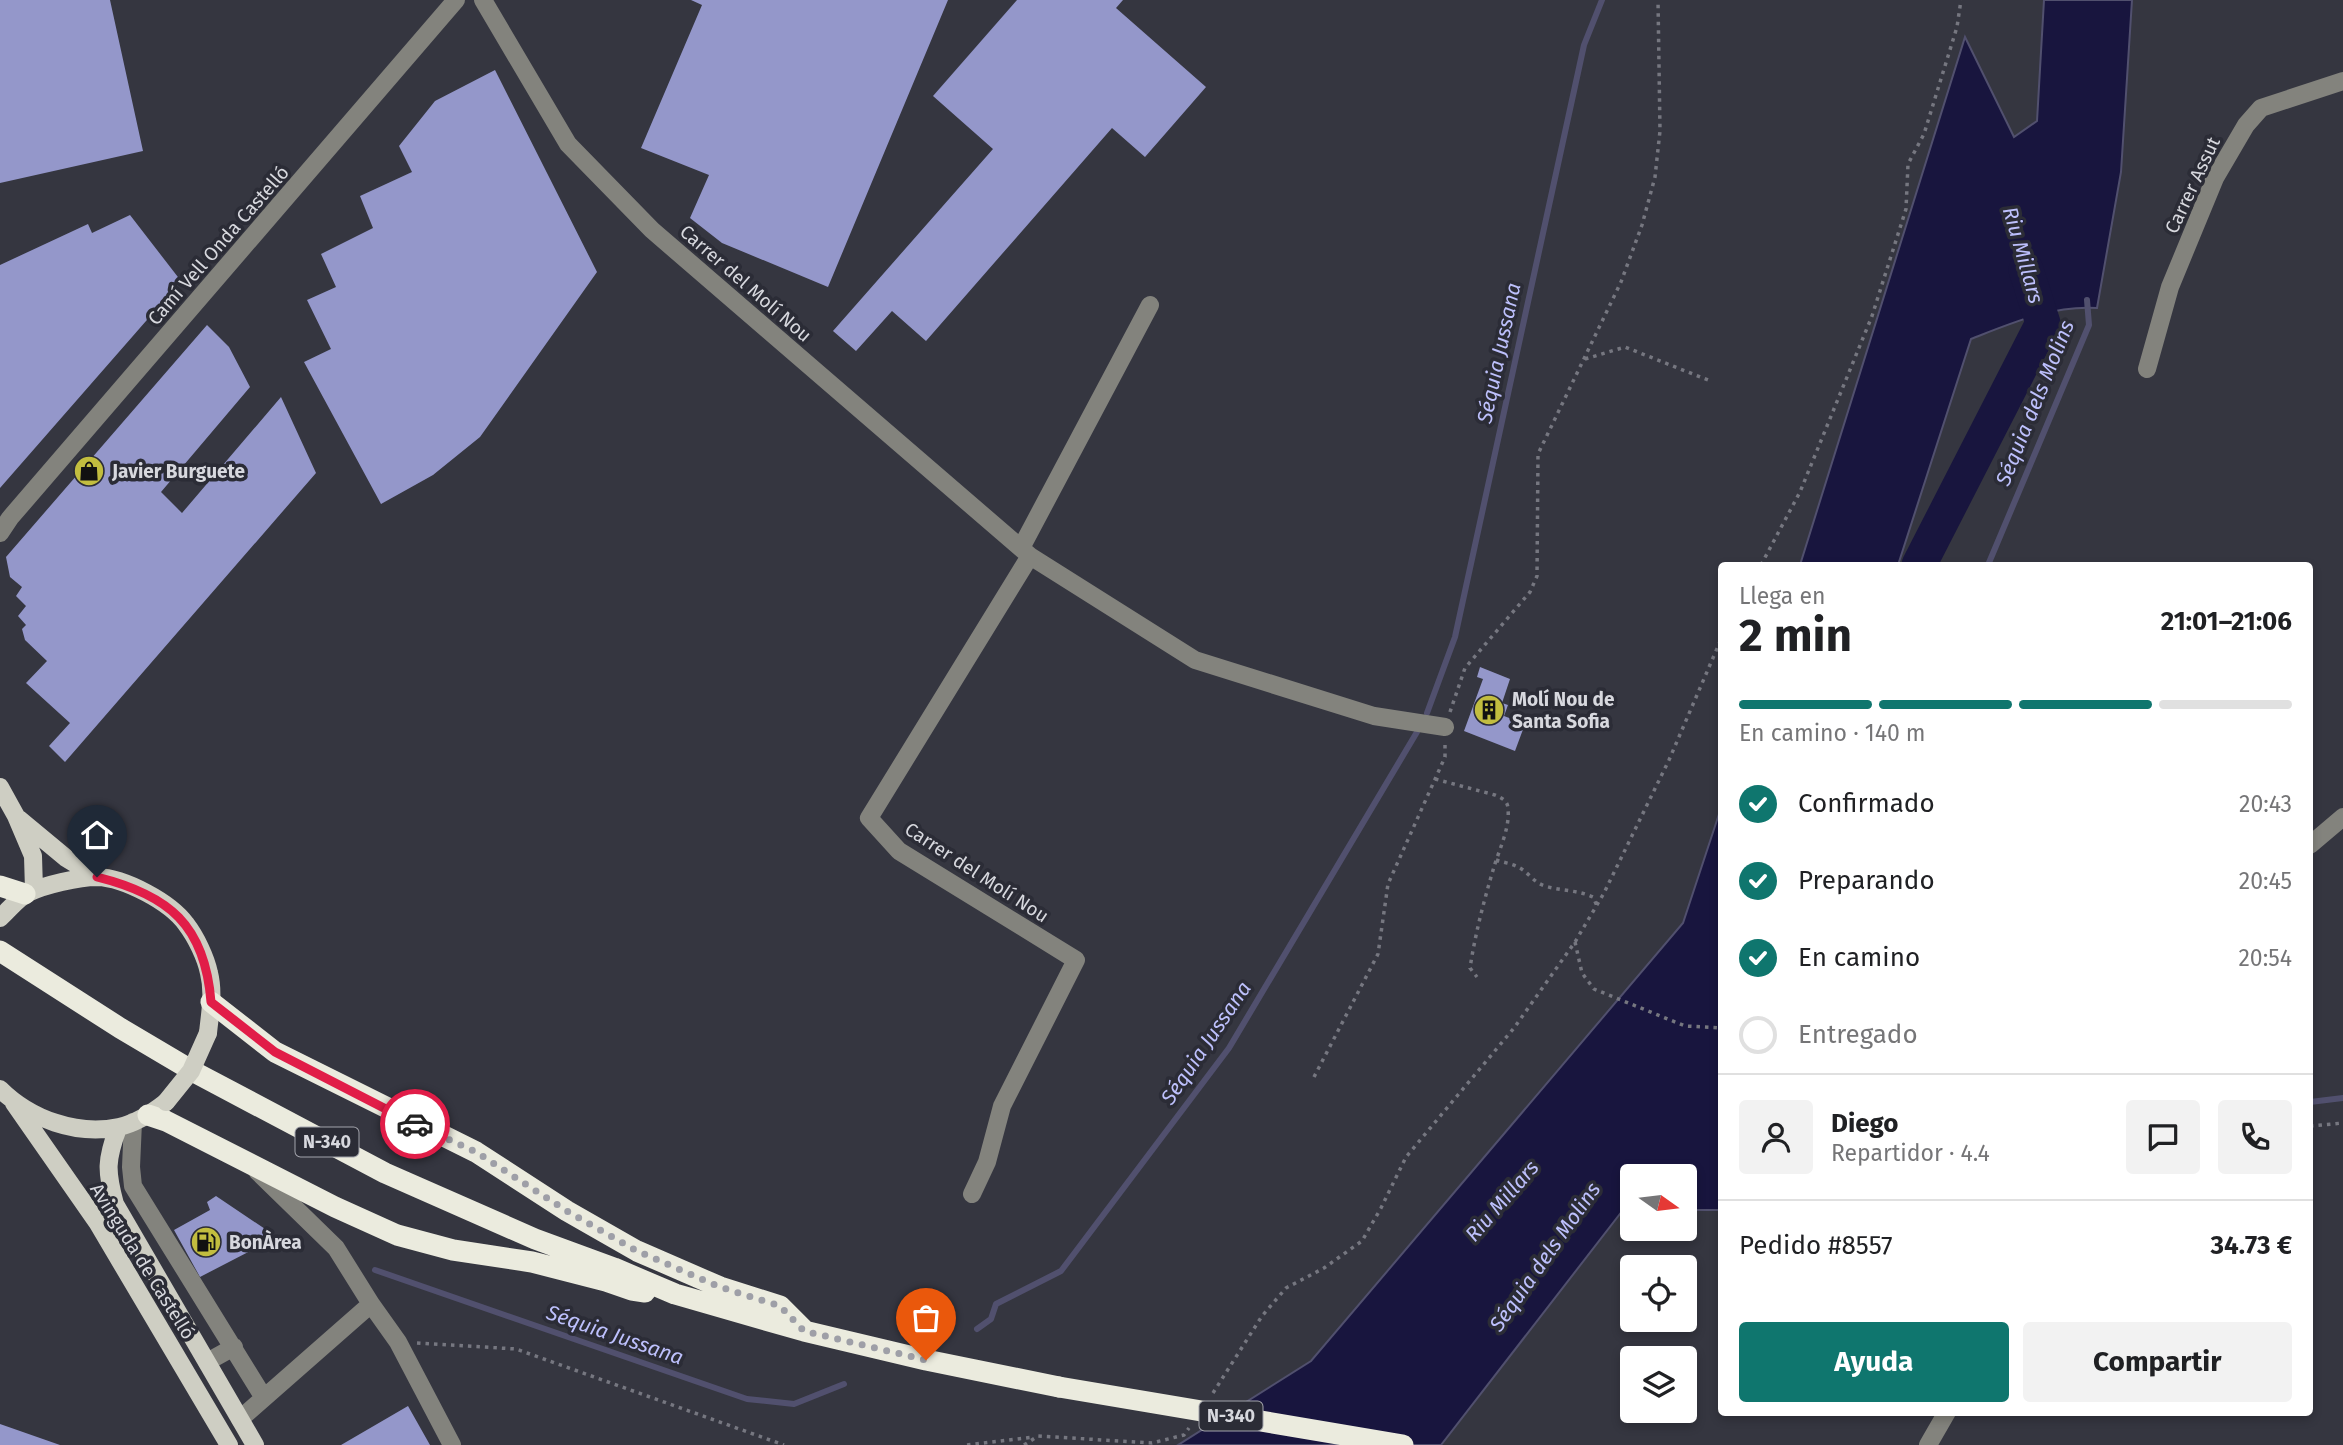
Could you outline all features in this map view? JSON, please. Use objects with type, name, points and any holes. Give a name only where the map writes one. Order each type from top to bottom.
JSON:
[{"type":"highway","points":[[0,886],[18,903]]},
{"type":"highway","name":"N-340","points":[[0,951],[196,1073],[385,1173],[535,1239],[675,1294],[804,1331],[926,1360],[1059,1387],[1403,1445]]},
{"type":"highway","points":[[211,1002],[275,1052],[476,1152],[567,1211],[637,1251],[720,1287],[780,1306],[804,1331]]},
{"type":"highway","points":[[133,1122],[166,1121],[335,1207],[397,1235],[453,1250],[532,1262],[632,1290],[675,1294]]},
{"type":"main road","points":[[0,788],[16,816],[33,856],[18,903]]},
{"type":"main road","points":[[0,1089],[14,1103],[46,1120],[83,1129],[133,1122],[166,1102],[191,1071],[208,1032],[211,1002],[209,973],[186,924],[164,904],[146,893],[97,877],[66,858],[16,816]]},
{"type":"main road","points":[[18,903],[66,882],[97,877]]},
{"type":"main road","name":"Avinguda de Castelló","points":[[14,1103],[97,1222],[229,1445]]},
{"type":"main road","name":"Avinguda de Castelló","points":[[133,1122],[110,1148],[107,1174],[116,1204],[255,1445]]},
{"type":"street","name":"Camí Vell Onda Castelló","points":[[3,525],[456,0]]},
{"type":"street","name":"Carrer del Molí Nou","points":[[483,0],[568,144],[652,230],[1026,552],[1195,660],[1374,716],[1445,727]]},
{"type":"street","name":"Carrer Assut","points":[[2147,369],[2175,275],[2215,178],[2246,125],[2261,108],[2343,80]]},
{"type":"street","points":[[1026,552],[1150,305]]},
{"type":"street","name":"Carrer del Molí Nou","points":[[972,1194],[987,1162],[1002,1106],[1076,960],[899,851],[869,818],[1026,552]]},
{"type":"street","points":[[2313,842],[2343,817]]},
{"type":"street","points":[[133,1122],[133,1186],[264,1398]]},
{"type":"street","points":[[249,1164],[336,1248],[398,1342],[452,1445]]},
{"type":"street","points":[[240,1419],[371,1304]]},
{"type":"street","points":[[207,1362],[234,1347]]},
{"type":"street","points":[[1928,1445],[1945,1416]]},
{"type":"path","points":[[1314,1077],[1378,954],[1388,884],[1445,757],[1445,727],[1465,668],[1530,593],[1537,576],[1538,454],[1621,282],[1642,225],[1655,177],[1660,131],[1658,0]]},
{"type":"path","points":[[1763,562],[1800,492],[1872,316],[1906,209],[1908,164],[1924,134],[1957,27],[1961,0]]},
{"type":"path","points":[[1584,360],[1625,347],[1708,380]]},
{"type":"path","points":[[1206,1402],[1262,1316],[1286,1288],[1324,1268],[1362,1241],[1406,1157],[1514,1028],[1574,942],[1597,906],[1682,734],[1700,684],[1718,646]]},
{"type":"path","points":[[1435,779],[1504,798],[1508,807],[1472,957],[1470,968],[1477,976]]},
{"type":"path","points":[[1496,860],[1524,870],[1542,885],[1566,891],[1581,891],[1593,897],[1597,906]]},
{"type":"path","points":[[1574,942],[1582,973],[1594,989],[1685,1026],[1718,1028]]},
{"type":"path","points":[[2313,1126],[2343,1123]]},
{"type":"path","points":[[398,1342],[516,1349],[784,1445]]},
{"type":"path","points":[[967,1445],[1038,1436],[1152,1443],[1184,1435],[1192,1424]]},
{"type":"path","points":[[1024,1445],[1038,1436]]},
{"type":"water","points":[[2044,0],[2132,0],[2121,172],[2097,308],[2049,312],[1971,339],[1899,562],[1801,562],[1965,37],[2014,137],[2037,121]]},
{"type":"water","points":[[1718,817],[1718,1210],[1698,1210],[1698,1164],[1620,1164],[1620,1214],[1441,1445],[1178,1445],[1311,1361],[1683,923]]},
{"type":"building","points":[[0,0],[110,0],[143,151],[0,183]]},
{"type":"building","points":[[691,0],[948,0],[828,287],[722,243],[690,218],[709,175],[641,148],[702,5]]},
{"type":"building","points":[[1017,0],[1123,0],[1116,8],[1206,87],[1145,157],[1112,128],[926,341],[892,311],[856,351],[833,331],[993,149],[933,96]]},
{"type":"building","points":[[495,70],[597,272],[480,437],[433,475],[381,504],[304,362],[331,349],[307,300],[336,287],[321,254],[373,228],[360,196],[412,172],[399,146],[435,101]]},
{"type":"building","points":[[130,215],[181,281],[0,488],[0,265],[88,224],[92,233]]},
{"type":"building","points":[[207,325],[229,347],[250,387],[161,492],[182,513],[281,397],[316,473],[65,762],[49,746],[70,723],[26,683],[47,661],[25,640],[22,629],[26,625],[18,616],[26,606],[16,596],[22,587],[10,577],[6,557]]},
{"type":"building","name":"Molí Nou de Santa Sofia","points":[[1480,667],[1510,679],[1502,703],[1508,705],[1504,716],[1525,724],[1515,751],[1464,731],[1483,679],[1477,677]]},
{"type":"building","points":[[216,1196],[277,1237],[200,1277],[174,1230],[210,1210],[207,1202]]},
{"type":"building","points":[[408,1406],[430,1445],[341,1445]]},
{"type":"building","points":[[0,1424],[60,1445],[0,1445]]},
{"type":"waterway","name":"Séquia Jussana","points":[[1427,713],[1455,637],[1584,45],[1602,0]]},
{"type":"waterway","name":"Riu Millars","points":[[1921,562],[2043,323],[2026,270]]},
{"type":"waterway","name":"Séquia dels Molins","points":[[1989,562],[2089,325],[2087,300]]},
{"type":"waterway","name":"Séquia Jussana","points":[[977,1329],[991,1319],[996,1304],[1061,1271],[1229,1048],[1417,732]]},
{"type":"waterway","points":[[2313,1102],[2343,1098]]},
{"type":"waterway","name":"Séquia Jussana","points":[[375,1270],[747,1399],[794,1404],[844,1384]]},
{"type":"way so far","points":[[415,1124],[476,1152],[567,1211],[637,1251],[720,1287],[780,1306],[804,1331],[926,1360]]},
{"type":"place","name":"Javier Burguete","points":[[89,471]]},
{"type":"place","name":"Molí Nou de Santa Sofia","points":[[1489,710]]},
{"type":"place","name":"BonÀrea","points":[[206,1242]]},
{"type":"route","points":[[97,877],[146,893],[164,904],[186,924],[209,973],[211,1002],[228,1017],[275,1052],[415,1124]]}]
